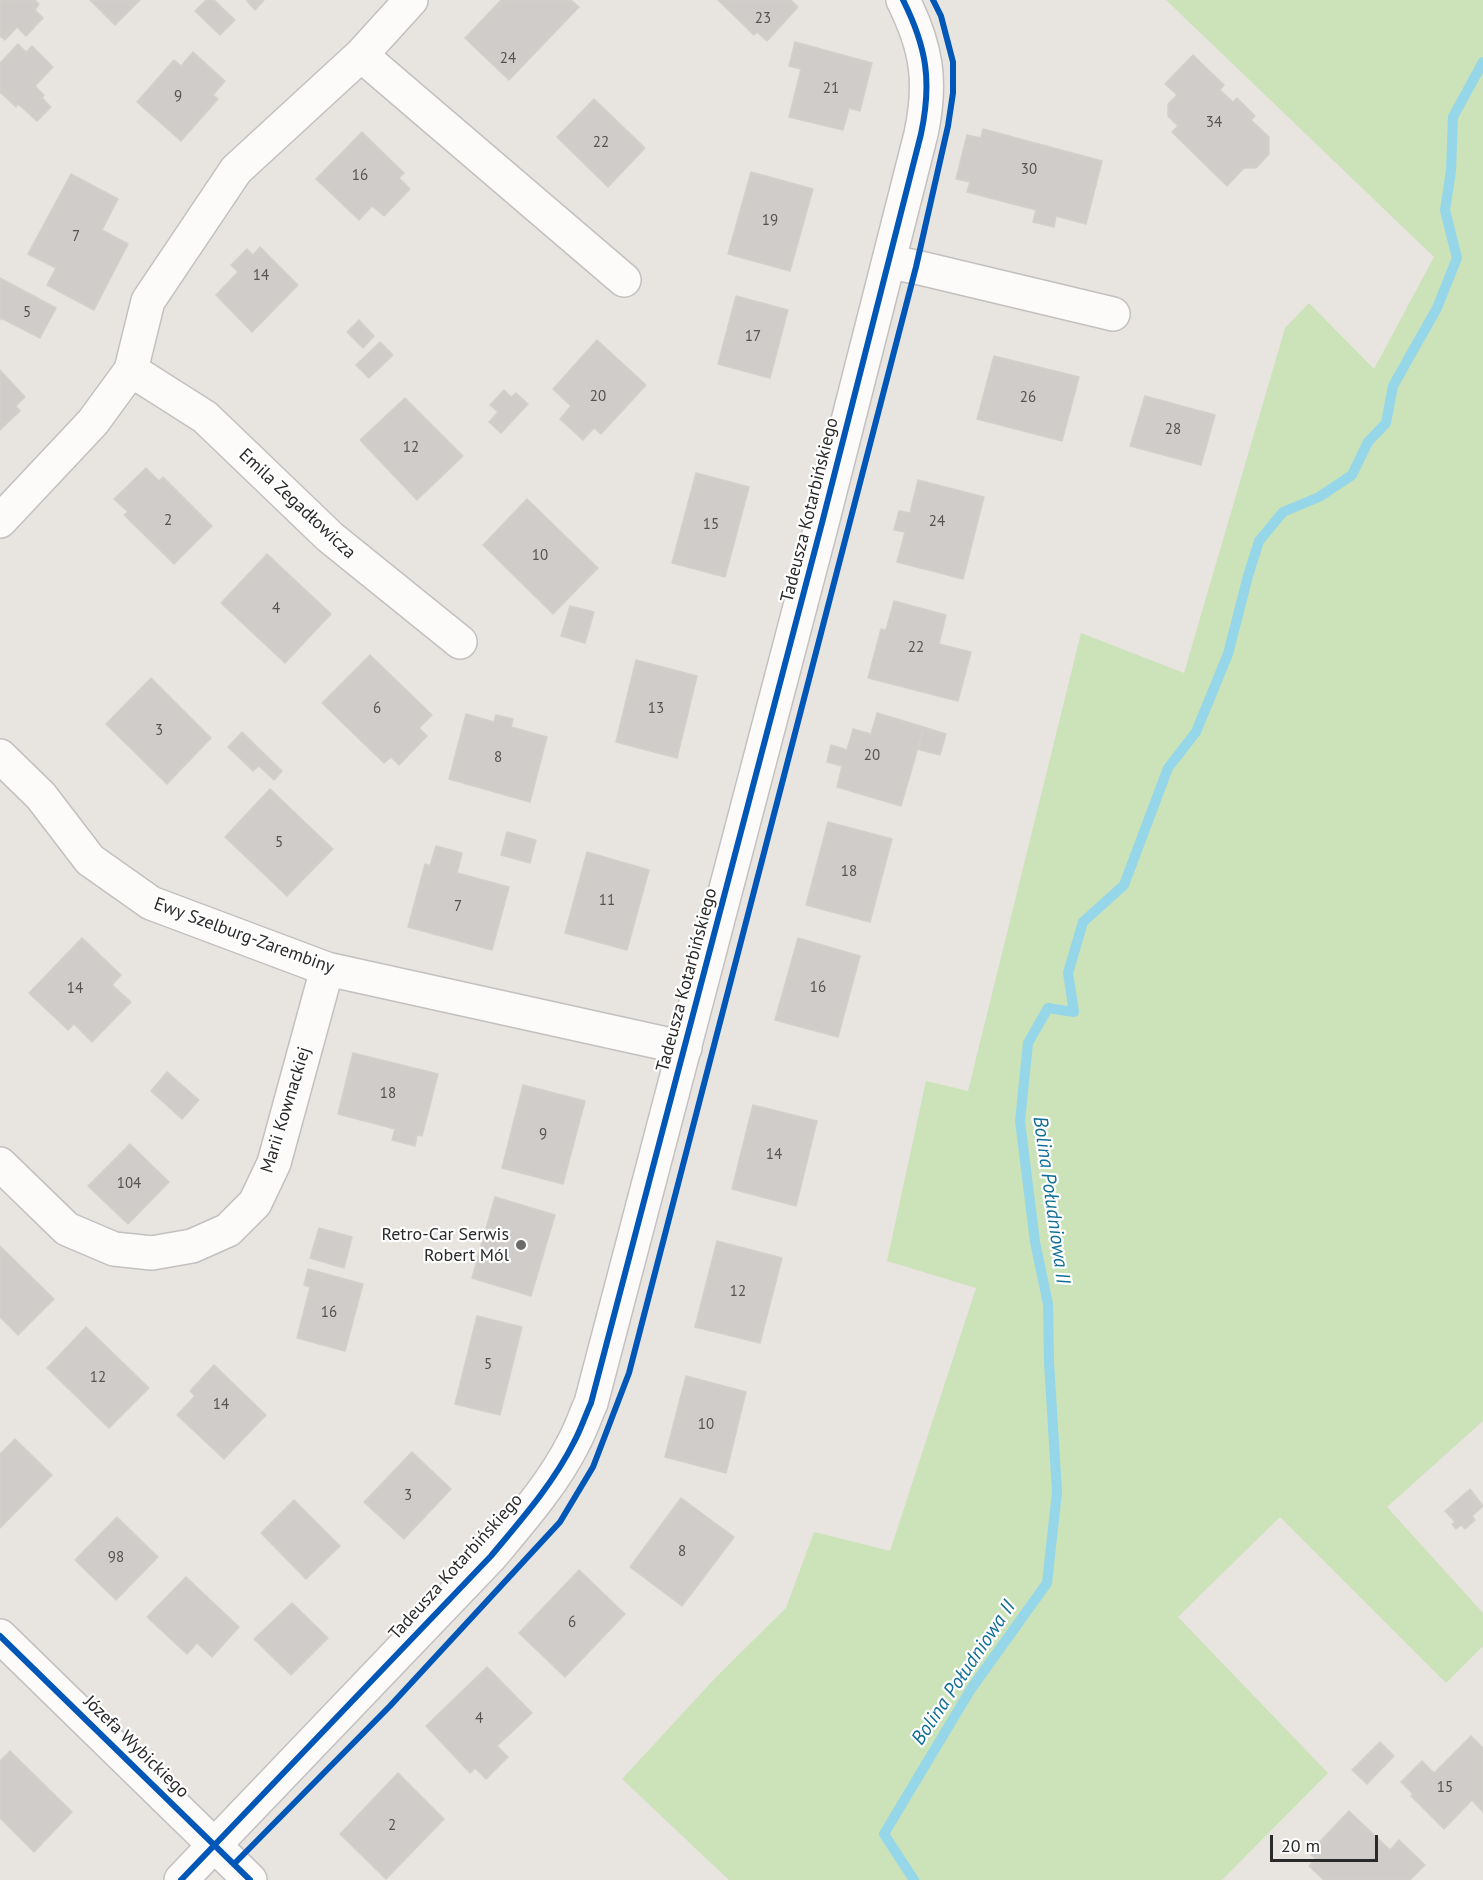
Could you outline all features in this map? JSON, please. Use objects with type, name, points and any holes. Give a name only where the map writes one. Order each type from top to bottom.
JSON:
[{"type":"street","points":[[0,521],[93,422],[131,370],[148,301],[236,170],[361,55],[411,0]]},
{"type":"street","name":"Tadeusza Kotarbińskiego","points":[[181,1880],[491,1556],[529,1511],[560,1467],[575,1441],[591,1403],[889,262],[927,108],[927,81],[923,52],[915,23],[903,0]]},
{"type":"street","points":[[361,55],[624,280]]},
{"type":"street","points":[[889,262],[1113,314]]},
{"type":"street","name":"Emila Zegadłowicza","points":[[131,370],[205,417],[330,537],[460,642]]},
{"type":"street","name":"Ewy Szelburg-Zarembiny","points":[[0,756],[40,796],[90,860],[151,903],[327,969],[685,1048]]},
{"type":"street","name":"Marii Kownackiej","points":[[0,1164],[66,1229],[114,1249],[152,1253],[192,1246],[228,1230],[255,1203],[274,1163],[327,969]]},
{"type":"street","name":"Józefa Wybickiego","points":[[0,1636],[250,1880]]},
{"type":"green space","points":[[1166,0],[1483,0],[1483,1421],[1387,1507],[1483,1613],[1483,1646],[1446,1683],[1280,1517],[1178,1617],[1328,1773],[1222,1880],[729,1880],[622,1779],[717,1676],[786,1608],[814,1532],[890,1551],[976,1288],[887,1261],[926,1081],[968,1091],[1081,633],[1184,673],[1285,328],[1309,303],[1374,369],[1434,257]]},
{"type":"building","points":[[0,0],[35,0],[39,4],[35,10],[43,18],[26,36],[17,27],[5,40],[0,36]]},
{"type":"building","points":[[90,0],[140,0],[115,25]]},
{"type":"building","points":[[206,0],[214,0],[235,20],[220,35],[195,11]]},
{"type":"building","points":[[248,0],[264,0],[255,10]]},
{"type":"building","points":[[501,0],[571,0],[579,7],[509,80],[465,38]]},
{"type":"building","points":[[718,0],[791,0],[798,7],[767,41],[757,32],[754,35]]},
{"type":"building","points":[[795,42],[872,63],[860,111],[849,108],[843,130],[789,117],[801,69],[789,66]]},
{"type":"building","points":[[18,44],[26,52],[32,46],[53,67],[35,86],[51,107],[37,121],[18,104],[16,107],[0,92],[0,63]]},
{"type":"building","points":[[193,52],[225,81],[213,95],[218,99],[181,141],[137,102],[174,60],[181,66]]},
{"type":"building","points":[[1193,55],[1224,85],[1220,90],[1233,102],[1237,98],[1255,116],[1251,120],[1269,137],[1269,154],[1256,168],[1244,168],[1227,186],[1172,132],[1178,126],[1168,116],[1168,104],[1177,95],[1165,84]]},
{"type":"building","points":[[594,99],[645,148],[608,187],[557,137]]},
{"type":"building","points":[[983,129],[1102,161],[1086,224],[1056,216],[1054,227],[1033,222],[1036,210],[967,192],[970,182],[956,179],[967,135],[981,138]]},
{"type":"building","points":[[362,132],[404,173],[399,178],[410,189],[384,216],[372,206],[359,220],[316,179]]},
{"type":"building","points":[[751,172],[813,189],[790,271],[728,254]]},
{"type":"building","points":[[71,174],[118,199],[102,230],[128,244],[94,310],[47,285],[56,268],[28,254]]},
{"type":"building","points":[[260,247],[298,285],[252,332],[216,295],[238,272],[231,265],[247,249],[253,255]]},
{"type":"building","points":[[0,278],[56,308],[40,338],[1,318],[0,320]]},
{"type":"building","points":[[736,296],[788,310],[770,378],[718,364]]},
{"type":"building","points":[[359,320],[374,336],[363,348],[347,332]]},
{"type":"building","points":[[597,340],[646,385],[601,434],[594,428],[583,440],[560,419],[571,406],[553,389]]},
{"type":"building","points":[[380,342],[393,355],[369,378],[356,365]]},
{"type":"building","points":[[994,356],[1079,377],[1062,441],[977,419]]},
{"type":"building","points":[[0,370],[25,397],[16,406],[20,411],[0,430]]},
{"type":"building","points":[[504,390],[511,397],[516,393],[528,404],[501,433],[489,422],[498,412],[490,405]]},
{"type":"building","points":[[1145,396],[1215,415],[1201,465],[1130,446]]},
{"type":"building","points":[[405,398],[463,456],[417,500],[360,440]]},
{"type":"building","points":[[146,468],[159,481],[163,477],[212,526],[174,564],[124,515],[128,512],[114,499]]},
{"type":"building","points":[[696,473],[749,487],[725,577],[672,563]]},
{"type":"building","points":[[918,480],[984,497],[963,579],[897,562],[905,532],[894,530],[899,511],[910,513]]},
{"type":"building","points":[[527,499],[598,568],[553,614],[483,545]]},
{"type":"building","points":[[267,554],[331,614],[285,663],[221,603]]},
{"type":"building","points":[[894,601],[946,615],[939,644],[971,652],[958,701],[868,678],[881,629],[886,630]]},
{"type":"building","points":[[570,606],[594,612],[585,643],[561,636]]},
{"type":"building","points":[[370,655],[432,715],[419,728],[427,736],[399,765],[391,757],[384,763],[322,703]]},
{"type":"building","points":[[636,660],[697,676],[677,758],[616,742]]},
{"type":"building","points":[[151,678],[211,738],[167,784],[106,724]]},
{"type":"building","points":[[877,713],[924,727],[901,806],[837,787],[842,766],[827,762],[831,745],[847,750],[853,729],[871,734]]},
{"type":"building","points":[[466,714],[494,722],[496,715],[513,719],[511,727],[547,737],[530,802],[449,779]]},
{"type":"building","points":[[924,727],[946,734],[940,755],[917,749]]},
{"type":"building","points":[[242,732],[282,771],[274,780],[259,766],[253,771],[228,747]]},
{"type":"building","points":[[270,789],[333,849],[287,896],[225,837]]},
{"type":"building","points":[[828,822],[892,839],[870,922],[806,905]]},
{"type":"building","points":[[507,832],[536,840],[530,863],[501,855]]},
{"type":"building","points":[[436,846],[462,853],[457,873],[509,887],[492,950],[408,927],[425,864],[430,866]]},
{"type":"building","points":[[587,852],[649,870],[627,950],[565,933]]},
{"type":"building","points":[[82,938],[121,975],[112,985],[131,1002],[92,1042],[74,1024],[68,1030],[29,993]]},
{"type":"building","points":[[798,938],[860,956],[838,1037],[775,1020]]},
{"type":"building","points":[[353,1053],[438,1074],[422,1136],[417,1135],[415,1146],[392,1140],[395,1129],[338,1114]]},
{"type":"building","points":[[167,1072],[199,1100],[182,1119],[151,1091]]},
{"type":"building","points":[[523,1085],[585,1101],[563,1184],[502,1168]]},
{"type":"building","points":[[753,1105],[817,1121],[796,1206],[732,1189]]},
{"type":"building","points":[[130,1144],[169,1182],[128,1224],[88,1186]]},
{"type":"building","points":[[495,1197],[555,1215],[531,1296],[472,1278]]},
{"type":"building","points":[[319,1228],[352,1237],[344,1268],[310,1258]]},
{"type":"building","points":[[717,1241],[782,1258],[760,1343],[695,1327]]},
{"type":"building","points":[[0,1246],[54,1299],[18,1335],[0,1317]]},
{"type":"building","points":[[308,1269],[363,1284],[345,1351],[297,1338],[310,1287],[304,1285]]},
{"type":"building","points":[[477,1316],[522,1327],[500,1415],[455,1404]]},
{"type":"building","points":[[86,1327],[149,1388],[109,1428],[47,1368]]},
{"type":"building","points":[[214,1365],[266,1415],[224,1459],[177,1415],[195,1396],[190,1391]]},
{"type":"building","points":[[686,1376],[746,1392],[726,1473],[665,1457]]},
{"type":"building","points":[[15,1439],[52,1475],[0,1528],[0,1454]]},
{"type":"building","points":[[412,1452],[451,1489],[404,1539],[364,1502]]},
{"type":"building","points":[[1470,1489],[1483,1506],[1472,1516],[1475,1520],[1465,1529],[1461,1525],[1456,1529],[1452,1524],[1455,1522],[1445,1511]]},
{"type":"building","points":[[681,1498],[734,1537],[682,1606],[630,1567]]},
{"type":"building","points":[[294,1500],[340,1546],[306,1579],[261,1533]]},
{"type":"building","points":[[117,1517],[158,1557],[116,1600],[75,1560]]},
{"type":"building","points":[[579,1570],[625,1614],[565,1677],[519,1633]]},
{"type":"building","points":[[186,1577],[239,1627],[212,1657],[197,1643],[187,1654],[147,1617]]},
{"type":"building","points":[[292,1603],[328,1638],[291,1675],[254,1639]]},
{"type":"building","points":[[487,1667],[532,1713],[497,1746],[508,1757],[486,1779],[475,1768],[470,1773],[426,1726]]},
{"type":"building","points":[[1471,1736],[1483,1748],[1483,1812],[1472,1800],[1444,1829],[1411,1796],[1413,1794],[1401,1782],[1422,1761],[1434,1773]]},
{"type":"building","points":[[1380,1742],[1394,1756],[1367,1784],[1352,1770]]},
{"type":"building","points":[[10,1751],[72,1812],[34,1852],[0,1818],[0,1761]]},
{"type":"building","points":[[398,1773],[444,1819],[386,1879],[340,1834]]},
{"type":"building","points":[[1349,1811],[1390,1850],[1399,1840],[1425,1865],[1410,1880],[1324,1880],[1309,1866],[1316,1859],[1309,1853]]},
{"type":"waterway","name":"Bolina Południowa II","points":[[914,1880],[884,1834],[971,1689],[1047,1583],[1057,1492],[1048,1304],[1035,1242],[1020,1121],[1028,1043],[1048,1008],[1074,1012],[1068,973],[1083,922],[1124,885],[1168,768],[1196,732],[1228,654],[1259,541],[1283,512],[1319,497],[1352,475],[1368,442],[1386,423],[1393,386],[1437,308],[1457,258],[1445,210],[1451,171],[1453,117],[1483,62]]},
{"type":"cycle path","points":[[181,1880],[491,1556],[536,1501],[566,1457],[591,1403],[822,523],[921,134],[926,98],[925,66],[917,34],[903,0]]},
{"type":"cycle path","points":[[234,1864],[390,1706],[560,1522],[593,1467],[629,1373],[916,267],[948,126],[953,93],[953,62],[941,16],[933,0]]},
{"type":"cycle path","points":[[0,1636],[250,1880]]},
{"type":"place","name":"Retro-Car Serwis Robert Mól","points":[[521,1245]]}]
